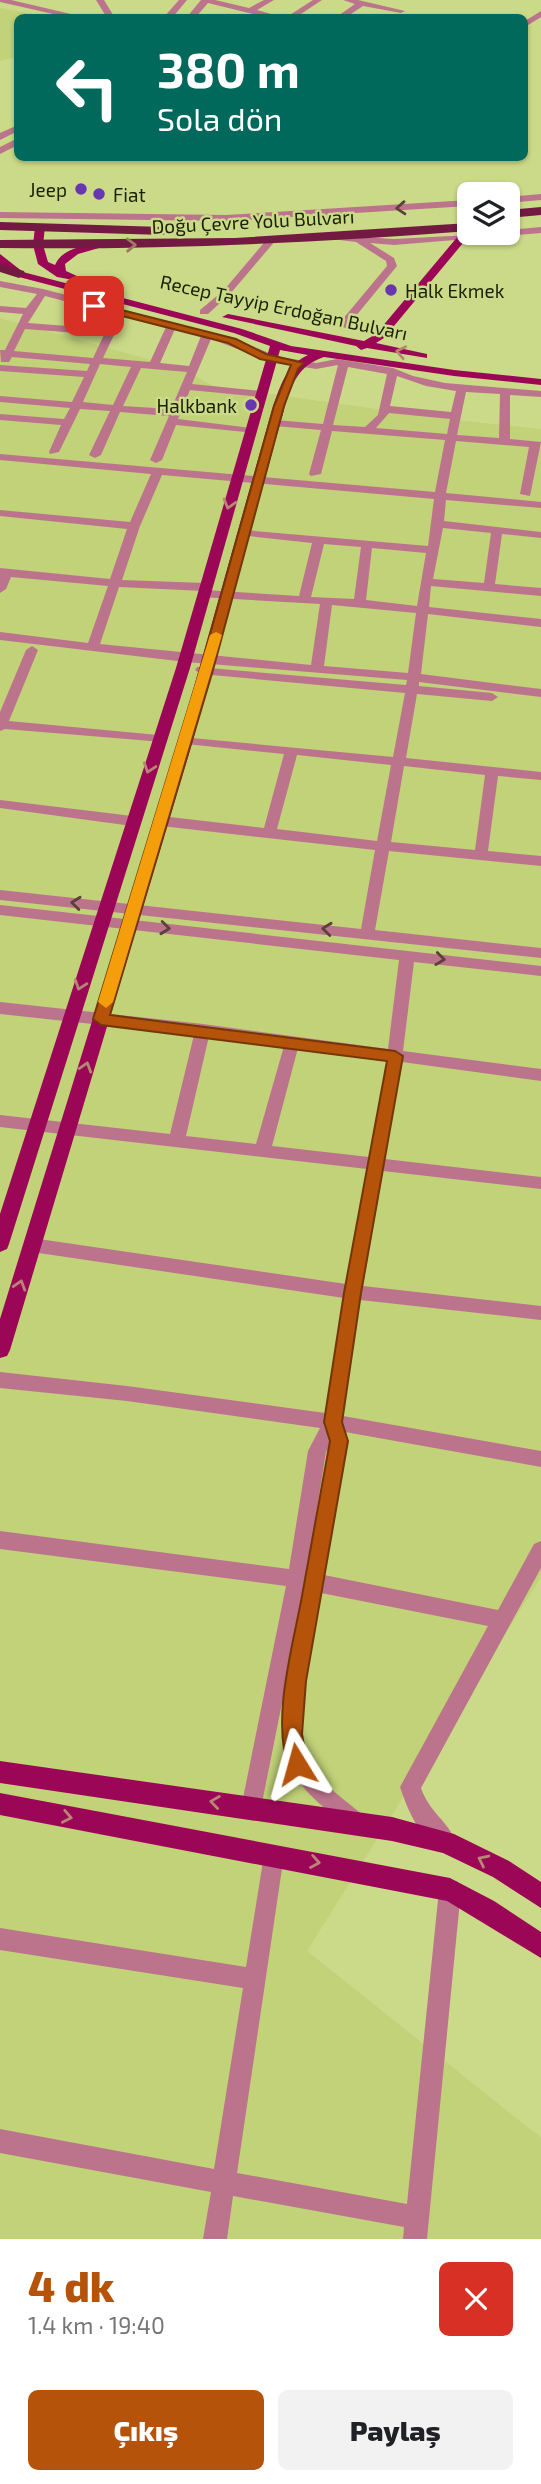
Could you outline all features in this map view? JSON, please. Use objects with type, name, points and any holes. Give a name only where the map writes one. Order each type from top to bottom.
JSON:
[{"type":"highway","points":[[520,213],[541,211]]},
{"type":"highway","name":"Doğu Çevre Yolu Bulvarı","points":[[42,221],[213,231],[457,218]]},
{"type":"highway","points":[[0,226],[42,221]]},
{"type":"highway","points":[[520,223],[541,221]]},
{"type":"highway","name":"Doğu Çevre Yolu Bulvarı","points":[[38,245],[102,246],[457,232]]},
{"type":"highway","points":[[0,244],[38,245]]},
{"type":"highway","points":[[0,268],[19,274]]},
{"type":"main road","points":[[42,221],[38,245],[43,264],[61,275]]},
{"type":"main road","points":[[0,1350],[186,740],[243,533],[293,368],[299,363],[348,354],[384,332],[457,243]]},
{"type":"main road","points":[[61,275],[60,264],[68,255],[102,246]]},
{"type":"main road","name":"Recep Tayyip Erdoğan Bulvarı","points":[[0,257],[3,264],[19,274],[238,331],[275,352],[541,382]]},
{"type":"main road","name":"Recep Tayyip Erdoğan Bulvarı","points":[[61,275],[204,312],[449,361],[541,374]]},
{"type":"main road","points":[[331,336],[307,340],[301,345],[304,349],[333,358]]},
{"type":"main road","points":[[0,1244],[184,663],[275,352]]},
{"type":"main road","points":[[0,1772],[358,1824],[446,1842],[501,1869],[541,1896]]},
{"type":"main road","points":[[0,1804],[450,1889],[486,1909],[538,1945]]},
{"type":"street","points":[[0,0],[65,14]]},
{"type":"street","points":[[171,14],[183,0]]},
{"type":"street","points":[[193,14],[205,0],[257,14]]},
{"type":"street","points":[[250,10],[270,0]]},
{"type":"street","points":[[295,14],[318,0]]},
{"type":"street","points":[[347,0],[404,9],[397,14]]},
{"type":"street","points":[[345,14],[362,3]]},
{"type":"street","points":[[520,199],[541,197]]},
{"type":"street","name":"Doğu Çevre Yolu Bulvarı","points":[[42,221],[226,218],[457,204]]},
{"type":"street","points":[[0,215],[42,221]]},
{"type":"street","points":[[520,231],[541,230]]},
{"type":"street","points":[[334,237],[394,242],[457,233]]},
{"type":"street","points":[[342,326],[392,266],[391,260],[358,239]]},
{"type":"street","points":[[204,312],[227,292],[271,240]]},
{"type":"street","points":[[0,284],[43,292],[275,352],[299,363],[316,366],[333,358],[393,371],[403,376],[462,387],[541,394]]},
{"type":"street","points":[[43,292],[4,354],[0,368],[89,374]]},
{"type":"street","points":[[0,309],[29,311]]},
{"type":"street","points":[[54,452],[108,332],[120,312]]},
{"type":"street","points":[[153,366],[172,325]]},
{"type":"street","points":[[22,326],[108,332]]},
{"type":"street","points":[[93,647],[134,526],[207,335]]},
{"type":"street","points":[[4,354],[193,369]]},
{"type":"street","points":[[315,474],[326,426],[333,358]]},
{"type":"street","points":[[95,455],[137,365]]},
{"type":"street","points":[[367,431],[383,416],[393,371]]},
{"type":"street","points":[[186,387],[262,394]]},
{"type":"street","points":[[367,933],[413,683],[426,582],[438,524],[440,491],[462,387]]},
{"type":"street","points":[[504,442],[505,390]]},
{"type":"street","points":[[0,398],[117,408],[251,431]]},
{"type":"street","points":[[384,409],[456,416]]},
{"type":"street","points":[[0,417],[67,422]]},
{"type":"street","points":[[275,423],[538,445],[526,494]]},
{"type":"street","points":[[0,447],[95,455],[157,466]]},
{"type":"street","points":[[0,457],[238,473],[315,474],[541,505]]},
{"type":"street","points":[[260,474],[440,491],[541,495]]},
{"type":"street","points":[[0,513],[134,526]]},
{"type":"street","points":[[438,524],[541,534]]},
{"type":"street","points":[[489,588],[497,530]]},
{"type":"street","points":[[243,533],[433,550]]},
{"type":"street","points":[[304,599],[318,540]]},
{"type":"street","points":[[360,603],[367,544]]},
{"type":"street","points":[[0,589],[3,572],[228,595],[360,603],[541,623]]},
{"type":"street","points":[[426,582],[541,592]]},
{"type":"street","points":[[317,669],[326,600]]},
{"type":"street","points":[[0,636],[93,647],[184,663]]},
{"type":"street","points":[[0,646],[541,693]]},
{"type":"street","points":[[32,650],[0,725],[158,739]]},
{"type":"street","points":[[208,665],[317,669],[541,702]]},
{"type":"street","points":[[186,740],[541,776]]},
{"type":"street","points":[[269,833],[292,752]]},
{"type":"street","points":[[481,854],[492,771]]},
{"type":"street","points":[[0,804],[132,821]]},
{"type":"street","points":[[161,821],[541,861]]},
{"type":"street","points":[[0,895],[104,914],[541,971]]},
{"type":"street","points":[[0,910],[104,914]]},
{"type":"street","points":[[131,917],[367,933],[541,953]]},
{"type":"street","points":[[251,1808],[339,1441],[333,1422],[395,1056],[407,955]]},
{"type":"street","points":[[0,1008],[203,1030],[292,1044],[541,1075]]},
{"type":"street","points":[[176,1143],[203,1030]]},
{"type":"street","points":[[262,1152],[292,1044]]},
{"type":"street","points":[[0,1121],[541,1183]]},
{"type":"street","points":[[32,1245],[353,1293],[541,1313]]},
{"type":"street","points":[[0,1380],[66,1384],[458,1440],[541,1459]]},
{"type":"street","points":[[0,1540],[306,1581],[503,1620]]},
{"type":"street","points":[[446,1842],[418,1810],[410,1787],[541,1550]]},
{"type":"street","points":[[306,1581],[292,1734],[297,1764],[310,1781],[358,1824]]},
{"type":"street","points":[[215,2239],[274,1855]]},
{"type":"street","points":[[0,2141],[223,2183],[416,2229],[450,1889]]},
{"type":"street","points":[[0,1939],[255,1979]]},
{"type":"shaded area","points":[[0,8],[33,14],[14,14],[14,58],[0,61]]},
{"type":"shaded area","points":[[0,318],[180,368],[213,386],[455,420],[541,429],[541,1577],[307,1951],[541,2138],[541,2239],[0,2239]]},
{"type":"slow traffic","points":[[106,1002],[216,635]]},
{"type":"place","name":"Jeep","points":[[81,189]]},
{"type":"place","name":"Fiat","points":[[99,194]]},
{"type":"place","name":"Halk Ekmek","points":[[391,290]]},
{"type":"place","name":"Halkbank","points":[[251,405]]},
{"type":"route","points":[[94,306],[232,341],[264,357],[299,363],[293,368],[279,406],[228,595],[101,1019],[395,1056],[333,1422],[339,1441],[316,1583],[296,1681],[292,1734],[297,1764]]}]
